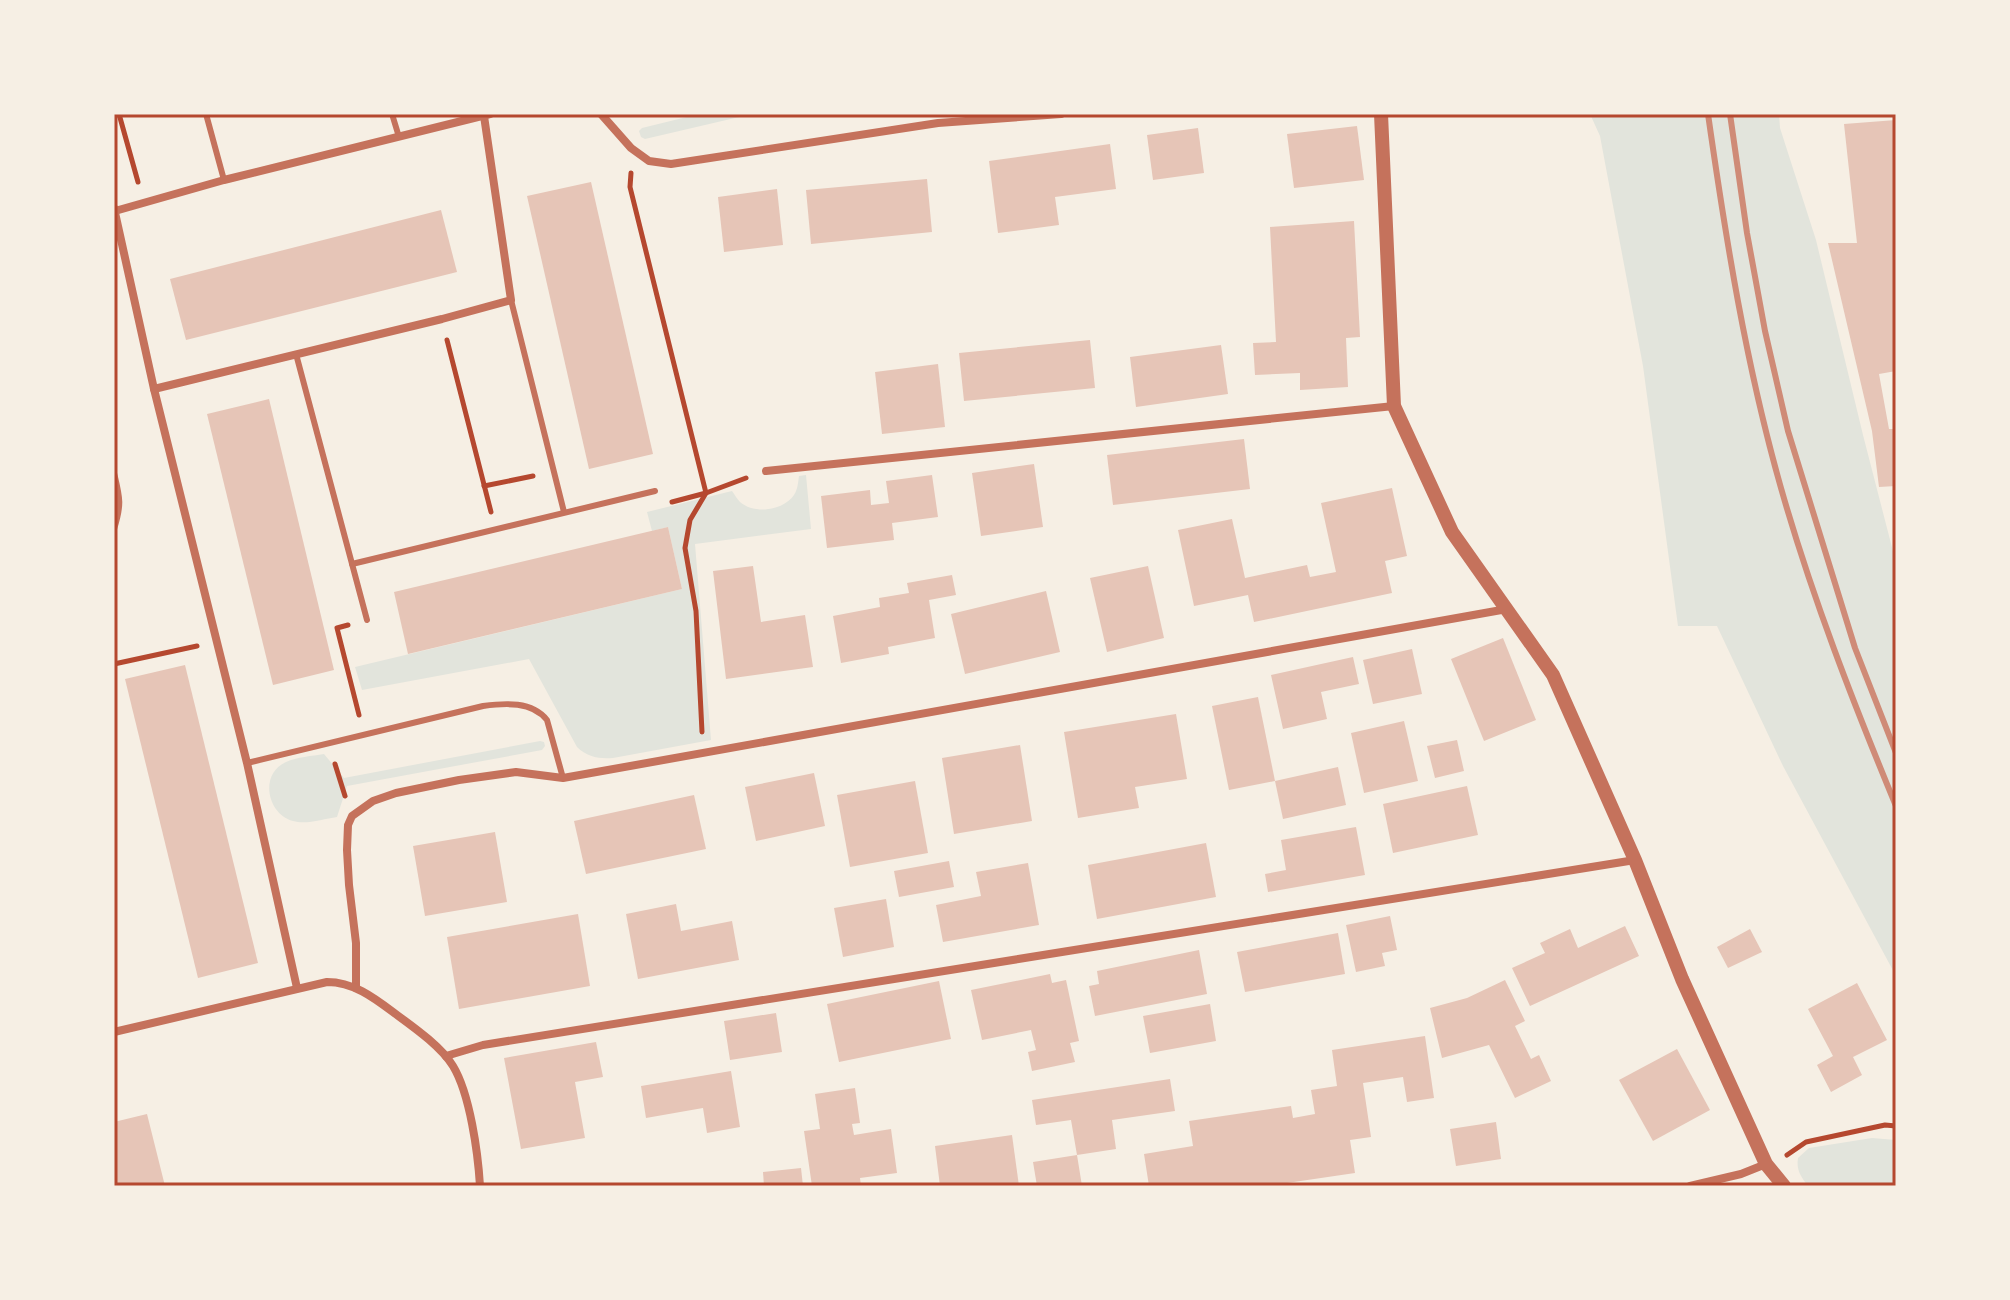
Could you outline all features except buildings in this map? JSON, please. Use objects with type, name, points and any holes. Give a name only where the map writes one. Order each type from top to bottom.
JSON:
[{"type":"street","points":[[601,114],[631,148],[649,161],[671,164],[937,118],[1061,114]]},
{"type":"street","points":[[1381,114],[1394,406],[1452,532],[1553,675],[1635,860],[1682,979],[1766,1164],[1784,1186]]},
{"type":"street","points":[[154,389],[511,300],[487,115],[114,209],[154,389],[247,763],[297,988]]},
{"type":"street","points":[[766,471],[1394,406]]},
{"type":"street","points":[[356,988],[348,825],[352,816],[373,801],[385,797],[459,780],[516,772],[563,778],[1507,609]]},
{"type":"street","points":[[446,1056],[483,1045],[1635,860]]},
{"type":"street","points":[[114,1032],[327,982],[341,982],[356,988],[406,1022],[446,1056],[460,1079],[466,1100],[480,1186]]},
{"type":"street","points":[[1690,1186],[1741,1174],[1766,1164]]},
{"type":"lane","points":[[206,114],[224,180]]},
{"type":"lane","points":[[392,114],[399,137]]},
{"type":"lane","points":[[511,300],[564,512]]},
{"type":"lane","points":[[296,354],[367,620]]},
{"type":"lane","points":[[114,473],[121,500],[114,529]]},
{"type":"lane","points":[[352,564],[655,491]]},
{"type":"lane","points":[[247,763],[503,703],[532,707],[547,720],[563,778]]},
{"type":"path","points":[[119,114],[143,202]]},
{"type":"path","points":[[631,148],[630,187],[706,493],[690,520],[685,548],[696,611],[704,752]]},
{"type":"path","points":[[442,319],[495,529]]},
{"type":"path","points":[[655,491],[659,506],[766,471]]},
{"type":"path","points":[[484,486],[554,472]]},
{"type":"path","points":[[364,735],[337,628],[367,620]]},
{"type":"path","points":[[114,664],[218,641]]},
{"type":"path","points":[[328,744],[352,816]]},
{"type":"path","points":[[1786,1155],[1806,1142],[1885,1125],[1896,1126]]},
{"type":"shaded area","points":[[699,114],[752,114],[645,139],[641,137],[639,131],[642,128]]},
{"type":"shaded area","points":[[1590,114],[1779,114],[1780,128],[1816,240],[1896,563],[1896,976],[1783,766],[1717,626],[1678,626],[1643,366],[1600,136]]},
{"type":"shaded area","points":[[806,475],[811,529],[695,544],[711,740],[613,758],[589,755],[577,747],[529,659],[362,690],[355,667],[682,589],[668,527],[652,531],[647,512],[732,491],[746,506],[769,509],[789,500],[794,495],[799,476]]},
{"type":"shaded area","points":[[540,741],[545,746],[542,750],[347,786],[337,817],[309,822],[293,821],[277,811],[270,793],[269,784],[277,768],[300,758],[324,754],[344,778]]},
{"type":"shaded area","points":[[1872,1138],[1896,1140],[1896,1186],[1808,1186],[1801,1176],[1798,1158],[1809,1148]]},
{"type":"railway","points":[[1708,114],[1738,302],[1757,395],[1781,488],[1834,649],[1896,806]]},
{"type":"railway","points":[[1730,114],[1747,233],[1788,431],[1855,648],[1896,753]]}]
